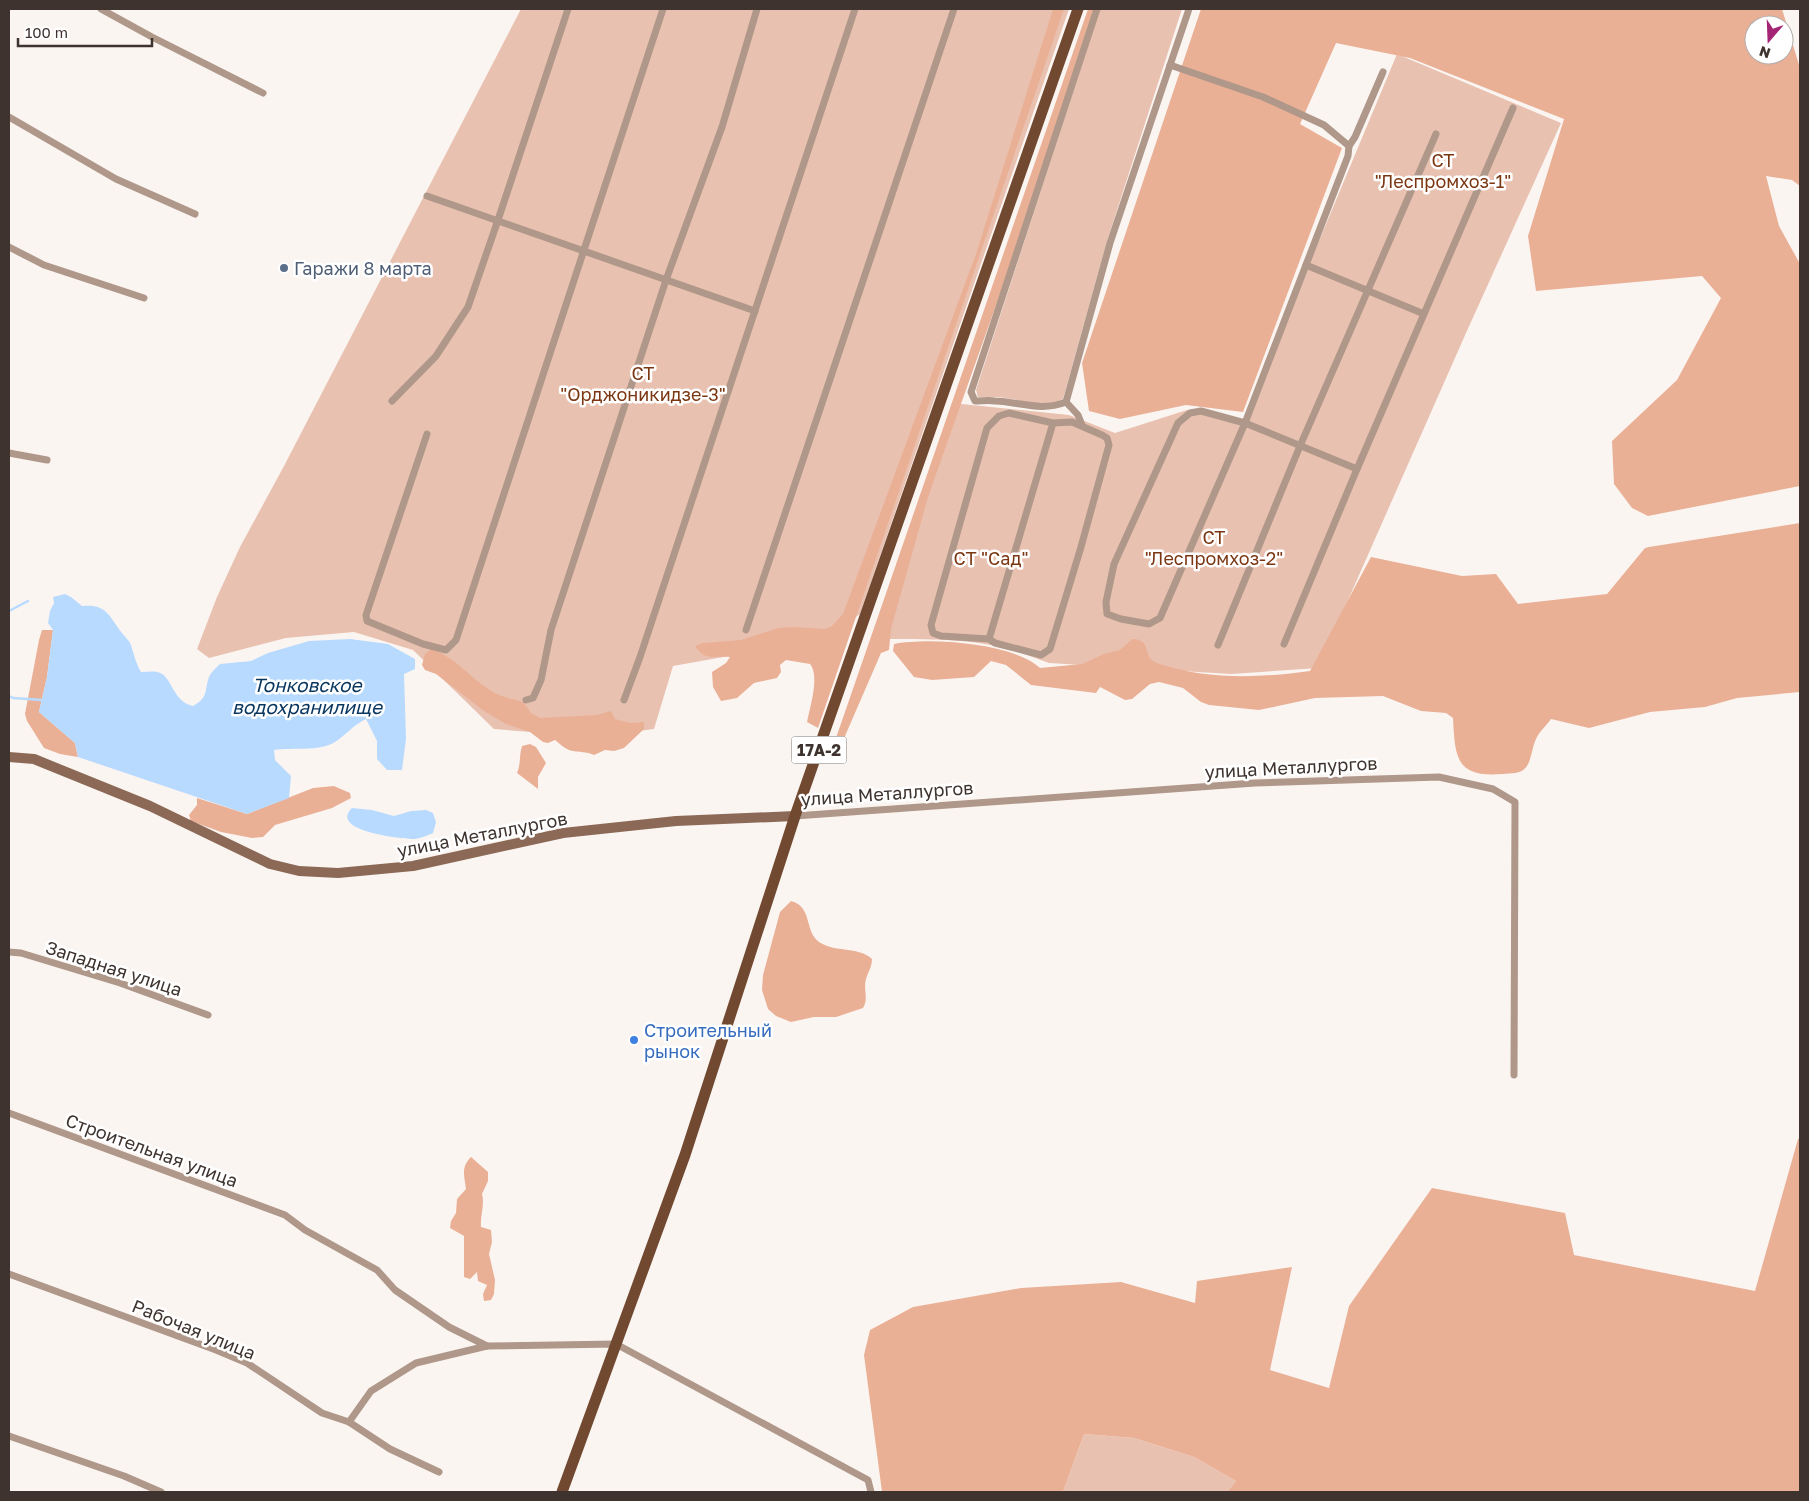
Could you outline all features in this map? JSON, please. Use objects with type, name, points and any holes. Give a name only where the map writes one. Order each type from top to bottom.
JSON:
[{"type":"main road","name":"17А-2","points":[[562,1492],[684,1155],[795,816],[1078,9]]},
{"type":"street","points":[[101,9],[152,37],[262,92]]},
{"type":"street","points":[[392,402],[436,356],[468,307],[568,9]]},
{"type":"street","points":[[427,434],[366,615],[367,621],[423,644],[446,650],[456,640],[663,9]]},
{"type":"street","points":[[526,700],[533,698],[541,680],[550,630],[666,280],[722,127],[757,9]]},
{"type":"street","points":[[624,700],[640,657],[855,9]]},
{"type":"street","points":[[746,630],[954,9]]},
{"type":"street","points":[[1066,402],[1054,407],[1046,407],[996,401],[975,401],[971,392],[1097,9]]},
{"type":"street","points":[[1066,402],[1110,243],[1189,9]]},
{"type":"street","points":[[1170,65],[1263,97],[1324,125],[1349,146]]},
{"type":"street","points":[[1357,469],[1245,423],[1201,411],[1190,413],[1178,423],[1114,564],[1106,602],[1107,614],[1149,624],[1160,618],[1245,423],[1348,156],[1349,146],[1355,137],[1383,72]]},
{"type":"street","points":[[1284,644],[1357,469],[1513,108]]},
{"type":"street","points":[[9,117],[116,178],[196,214]]},
{"type":"street","points":[[1218,646],[1300,446],[1436,134]]},
{"type":"street","points":[[427,196],[755,311]]},
{"type":"street","points":[[9,247],[44,265],[144,298]]},
{"type":"street","points":[[1306,265],[1424,314]]},
{"type":"street","points":[[1066,402],[1078,415],[1082,425]]},
{"type":"street","points":[[1009,412],[1053,424],[1072,422],[1082,425],[1107,438],[1109,445],[1050,649],[1041,655],[995,643],[990,639],[941,636],[933,633],[931,625],[987,428],[999,416],[1009,412]]},
{"type":"street","points":[[990,639],[1053,424]]},
{"type":"street","points":[[9,453],[47,460]]},
{"type":"street","name":"улица Металлургов","points":[[9,757],[34,759],[150,806],[270,864],[299,871],[338,873],[413,866],[563,833],[676,821],[795,816],[1275,782],[1439,777],[1493,789],[1516,802],[1514,1075]]},
{"type":"street","name":"Западная улица","points":[[9,952],[120,983],[208,1015]]},
{"type":"street","name":"Строительная улица","points":[[9,1113],[285,1215],[305,1230],[377,1270],[394,1290],[449,1327],[487,1346]]},
{"type":"street","name":"Рабочая улица","points":[[9,1274],[247,1363],[322,1412],[349,1422],[390,1449],[439,1472]]},
{"type":"street","points":[[349,1422],[370,1391],[416,1363],[487,1346],[616,1344],[868,1480],[871,1492]]},
{"type":"street","points":[[9,1436],[124,1476],[161,1492]]},
{"type":"green space","name":"СТ \"Орджоникидзе-3\"","points":[[521,9],[1069,9],[860,614],[824,639],[673,666],[654,729],[593,737],[494,729],[413,650],[354,632],[286,638],[209,658],[197,649],[217,597],[240,547],[284,466]]},
{"type":"green space","points":[[1100,9],[1182,9],[1107,241],[1063,399],[1055,402],[1039,403],[998,397],[978,397],[976,390]]},
{"type":"green space","points":[[1397,54],[1561,123],[1318,668],[1231,674],[1049,663],[993,645],[931,639],[876,639],[952,403],[1069,415],[1115,433],[1187,410],[1213,412],[1243,423]]},
{"type":"green space","points":[[1084,1434],[1134,1438],[1194,1457],[1236,1481],[1227,1492],[1063,1492]]},
{"type":"shaded area","points":[[1053,9],[1064,9],[818,728],[807,722],[814,684],[813,669],[810,664],[786,660],[780,665],[781,672],[777,678],[754,683],[737,698],[721,701],[713,687],[712,672],[726,663],[730,657],[706,656],[698,651],[695,646],[703,643],[741,640],[778,628],[825,629],[832,626],[843,614],[976,254]]},
{"type":"shaded area","points":[[1088,9],[1101,9],[928,497],[891,629],[889,650],[881,653],[842,743],[836,738]]},
{"type":"shaded area","points":[[1201,9],[1782,9],[1784,15],[1744,15],[1744,65],[1794,65],[1794,48],[1800,68],[1800,186],[1792,180],[1766,176],[1779,226],[1800,264],[1800,486],[1648,516],[1632,508],[1614,484],[1612,441],[1677,380],[1721,298],[1702,276],[1536,291],[1528,236],[1564,119],[1410,58],[1336,43],[1300,124],[1342,148],[1243,412],[1186,405],[1120,419],[1089,411],[1082,363]]},
{"type":"shaded area","points":[[1800,523],[1800,692],[1737,698],[1705,707],[1650,712],[1589,728],[1551,719],[1537,737],[1525,769],[1513,773],[1487,774],[1476,773],[1467,769],[1457,754],[1453,718],[1446,713],[1421,711],[1383,696],[1315,698],[1259,710],[1209,705],[1201,702],[1183,688],[1159,682],[1150,684],[1132,699],[1125,700],[1100,687],[1096,693],[1031,685],[1006,665],[991,661],[974,677],[932,680],[914,677],[893,651],[894,644],[910,642],[928,641],[970,644],[1011,653],[1040,668],[1082,664],[1104,654],[1120,650],[1132,639],[1143,642],[1152,660],[1176,669],[1233,676],[1310,671],[1371,557],[1462,576],[1496,574],[1518,604],[1607,594],[1645,548]]},
{"type":"shaded area","points":[[42,630],[53,630],[47,677],[39,712],[75,743],[78,757],[60,754],[44,748],[27,721],[25,714]]},
{"type":"shaded area","points":[[431,649],[449,658],[482,685],[494,692],[506,698],[523,702],[531,713],[540,718],[597,715],[611,711],[615,719],[630,723],[644,722],[644,729],[624,748],[614,751],[605,750],[594,755],[570,750],[555,740],[548,743],[543,742],[530,732],[506,724],[484,711],[436,674],[425,670],[422,665],[425,654]]},
{"type":"shaded area","points":[[530,744],[536,747],[546,763],[538,777],[538,789],[517,773],[522,746]]},
{"type":"shaded area","points":[[334,786],[350,793],[351,798],[332,808],[275,825],[263,837],[252,838],[221,832],[191,821],[189,815],[197,805],[197,798],[247,814],[313,788]]},
{"type":"shaded area","points":[[791,901],[803,908],[811,932],[819,942],[832,947],[860,952],[872,959],[865,983],[866,1001],[863,1008],[836,1017],[814,1017],[791,1022],[776,1016],[768,1009],[762,990],[763,975],[780,912]]},
{"type":"shaded area","points":[[1800,1138],[1800,1492],[1227,1492],[1236,1481],[1194,1457],[1134,1438],[1084,1434],[1063,1492],[882,1492],[864,1355],[870,1330],[913,1307],[1021,1288],[1121,1282],[1195,1303],[1197,1281],[1292,1267],[1270,1370],[1329,1388],[1349,1306],[1432,1188],[1565,1213],[1574,1255],[1755,1291],[1798,1139]]},
{"type":"shaded area","points":[[471,1157],[488,1172],[488,1181],[482,1194],[481,1227],[491,1230],[492,1242],[489,1254],[495,1280],[494,1294],[491,1300],[484,1301],[483,1294],[487,1285],[478,1281],[477,1272],[470,1279],[464,1277],[464,1236],[450,1228],[451,1221],[456,1213],[457,1199],[466,1189],[464,1168]]},
{"type":"water","name":"Тонковское водохранилище","points":[[65,594],[82,606],[97,607],[106,612],[130,643],[141,672],[162,674],[180,699],[193,706],[204,697],[210,675],[220,664],[251,661],[268,653],[309,641],[350,639],[388,644],[415,659],[415,669],[404,674],[406,739],[402,770],[387,770],[377,759],[377,741],[366,719],[329,745],[313,748],[274,750],[275,760],[291,776],[289,798],[247,814],[78,757],[75,743],[39,712],[47,677],[53,630],[48,623],[50,611],[54,603],[53,597]]},
{"type":"water","points":[[352,808],[372,810],[394,816],[411,811],[426,810],[433,813],[436,822],[433,833],[417,839],[383,835],[358,828],[350,823],[347,816]]},
{"type":"waterway","points":[[9,611],[28,601]]},
{"type":"waterway","points":[[9,696],[13,698],[42,700]]},
{"type":"place","name":"Гаражи 8 марта","points":[[284,268]]},
{"type":"place","name":"Строительный рынок","points":[[634,1040]]},
{"type":"park label","name":"СТ \"Леспромхоз-1\"","points":[[1443,170]]},
{"type":"park label","name":"СТ \"Леспромхоз-2\"","points":[[1214,547]]},
{"type":"park label","name":"СТ \"Сад\"","points":[[991,558]]}]
